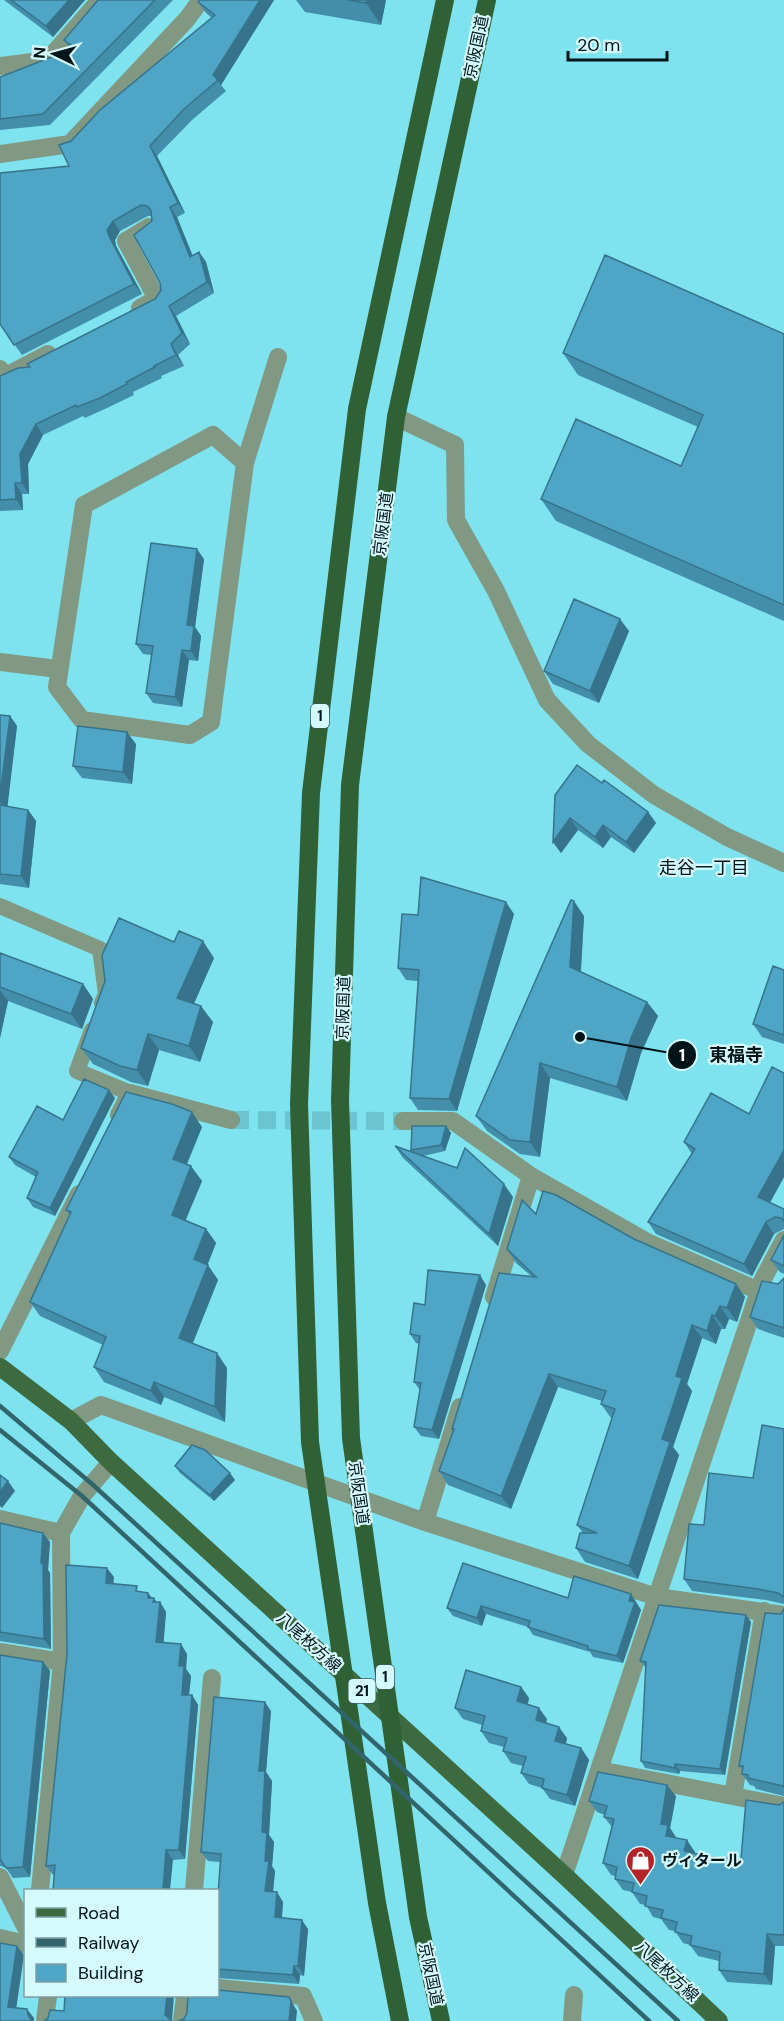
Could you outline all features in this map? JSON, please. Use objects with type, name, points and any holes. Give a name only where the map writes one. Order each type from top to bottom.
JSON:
[{"type":"highway","name":"1","points":[[400,2021],[377,1903],[310,1442],[298,1104],[311,793],[357,409],[445,0]]},
{"type":"highway","name":"京阪国道","points":[[441,2021],[418,1917],[351,1438],[340,1100],[350,785],[396,417],[487,0]]},
{"type":"main road","name":"八尾枚方線","points":[[0,1367],[71,1421],[111,1462],[564,1875],[719,2021]]},
{"type":"street","points":[[0,66],[48,60],[100,0]]},
{"type":"street","points":[[0,154],[70,144],[187,20],[201,0]]},
{"type":"street","points":[[127,315],[158,299],[126,241],[149,227]]},
{"type":"street","points":[[0,369],[3,377],[65,346]]},
{"type":"street","points":[[245,463],[213,435],[84,505],[57,687],[82,720],[190,735],[211,722],[245,463],[278,357]]},
{"type":"street","points":[[396,417],[455,445],[456,520],[496,591],[547,700],[588,744],[654,795],[728,837],[784,863]]},
{"type":"street","points":[[0,662],[58,669]]},
{"type":"street","points":[[109,1134],[130,1093],[231,1120]]},
{"type":"street","points":[[403,1121],[453,1121],[531,1176],[649,1243],[761,1285],[784,1285]]},
{"type":"street","points":[[0,1351],[88,1175]]},
{"type":"street","points":[[490,1310],[531,1176]]},
{"type":"street","points":[[564,1875],[761,1285],[784,1240]]},
{"type":"street","points":[[424,1522],[466,1388]]},
{"type":"street","points":[[71,1421],[101,1405],[424,1522],[657,1597],[784,1615]]},
{"type":"street","points":[[40,1889],[62,1662],[61,1533],[82,1496],[111,1462]]},
{"type":"street","points":[[0,1519],[61,1533]]},
{"type":"street","points":[[733,1796],[764,1611]]},
{"type":"street","points":[[0,1652],[62,1662]]},
{"type":"street","points":[[194,1889],[212,1678]]},
{"type":"street","points":[[599,1770],[784,1806]]},
{"type":"street","points":[[0,1877],[24,1924]]},
{"type":"street","points":[[0,1938],[24,1944]]},
{"type":"street","points":[[219,1988],[303,1996],[314,2021]]},
{"type":"street","points":[[572,2021],[574,1995]]},
{"type":"street","points":[[45,2021],[48,1997]]},
{"type":"street","points":[[182,2021],[184,1997]]},
{"type":"lane","points":[[0,906],[100,949],[106,994],[77,1071],[130,1093]]},
{"type":"building","points":[[11,0],[69,0],[46,26]]},
{"type":"building","points":[[98,0],[155,0],[43,114],[0,119],[0,77],[75,48],[64,40]]},
{"type":"building","points":[[200,0],[260,0],[213,75],[218,80],[184,109],[150,146],[178,203],[170,207],[190,257],[199,252],[207,282],[169,306],[182,333],[171,344],[176,355],[100,398],[77,407],[76,405],[36,424],[20,454],[22,483],[15,483],[16,499],[0,500],[0,376],[18,368],[30,367],[27,364],[155,299],[161,290],[160,283],[134,235],[152,221],[151,210],[141,205],[113,221],[107,230],[134,284],[14,345],[0,324],[0,173],[69,166],[59,145],[71,141],[100,110],[215,15],[198,2]]},
{"type":"building","points":[[348,0],[366,0],[366,3]]},
{"type":"building","points":[[605,255],[784,334],[784,605],[541,499],[576,419],[681,466],[703,415],[563,353]]},
{"type":"building","points":[[151,543],[197,549],[187,625],[194,626],[191,651],[182,650],[175,697],[146,693],[153,646],[136,644]]},
{"type":"building","points":[[574,599],[620,619],[590,691],[544,671]]},
{"type":"building","points":[[0,715],[10,716],[0,797]]},
{"type":"building","points":[[78,726],[127,732],[123,772],[73,766]]},
{"type":"building","points":[[577,765],[602,783],[604,780],[648,812],[626,842],[603,825],[595,837],[570,818],[553,842],[555,795]]},
{"type":"building","points":[[0,805],[28,810],[21,876],[0,874]]},
{"type":"building","points":[[421,877],[506,902],[449,1099],[410,1098],[419,970],[398,968],[402,914],[418,915]]},
{"type":"building","points":[[571,900],[574,901],[570,967],[647,1002],[631,1038],[617,1087],[540,1063],[530,1142],[510,1140],[476,1116]]},
{"type":"building","points":[[119,918],[174,942],[179,931],[203,941],[177,998],[201,1006],[189,1046],[148,1034],[137,1070],[120,1066],[81,1048],[105,981],[102,955]]},
{"type":"building","points":[[0,953],[83,984],[71,1014],[0,987]]},
{"type":"building","points":[[773,966],[784,970],[784,1035],[753,1024]]},
{"type":"building","points":[[772,1067],[784,1073],[784,1150],[758,1197],[784,1209],[784,1221],[775,1217],[766,1222],[744,1264],[648,1222],[695,1149],[684,1142],[711,1093],[749,1114]]},
{"type":"building","points":[[84,1079],[109,1090],[50,1208],[27,1198],[38,1172],[9,1157],[37,1106],[63,1120]]},
{"type":"building","points":[[126,1092],[172,1104],[192,1112],[173,1159],[191,1166],[172,1215],[206,1229],[194,1259],[208,1265],[179,1338],[217,1353],[215,1407],[154,1382],[151,1391],[94,1367],[106,1337],[30,1302],[71,1212],[66,1210]]},
{"type":"building","points":[[412,1126],[446,1126],[441,1145],[411,1150]]},
{"type":"building","points":[[395,1146],[457,1168],[465,1148],[504,1184],[489,1234]]},
{"type":"building","points":[[543,1191],[556,1195],[634,1239],[736,1284],[727,1308],[720,1306],[715,1316],[712,1315],[707,1331],[692,1325],[676,1376],[682,1378],[662,1439],[670,1442],[629,1566],[576,1548],[580,1533],[597,1533],[577,1525],[615,1409],[601,1404],[606,1391],[549,1374],[501,1496],[439,1471],[454,1429],[452,1429],[499,1273],[536,1277],[507,1249],[522,1200],[536,1214]]},
{"type":"building","points":[[784,1235],[784,1266],[771,1260]]},
{"type":"building","points":[[428,1270],[480,1275],[432,1430],[414,1427],[421,1383],[414,1382],[420,1336],[410,1334],[414,1303],[425,1305]]},
{"type":"building","points":[[784,1278],[784,1328],[750,1317],[762,1281],[778,1284]]},
{"type":"building","points":[[762,1425],[784,1429],[784,1597],[778,1593],[758,1589],[684,1579],[689,1524],[704,1525],[709,1473],[753,1478]]},
{"type":"building","points":[[192,1445],[205,1450],[230,1473],[210,1495],[175,1466]]},
{"type":"building","points":[[0,1475],[8,1481],[0,1492]]},
{"type":"building","points":[[0,1523],[43,1533],[41,1563],[43,1563],[44,1639],[0,1632]]},
{"type":"building","points":[[463,1563],[568,1598],[574,1576],[631,1594],[629,1601],[635,1602],[617,1656],[588,1649],[588,1646],[528,1627],[530,1621],[481,1606],[477,1618],[447,1608]]},
{"type":"building","points":[[66,1565],[107,1568],[106,1583],[137,1586],[136,1591],[148,1593],[148,1598],[154,1598],[153,1602],[160,1602],[156,1642],[181,1644],[179,1666],[184,1666],[182,1695],[192,1695],[179,1850],[166,1850],[163,1889],[53,1889],[55,1865],[46,1866],[67,1654]]},
{"type":"building","points":[[659,1605],[746,1615],[720,1769],[675,1764],[675,1768],[641,1761],[646,1662],[640,1661]]},
{"type":"building","points":[[784,1609],[784,1787],[748,1778],[748,1775],[742,1774],[743,1766],[739,1766],[765,1613],[781,1614]]},
{"type":"building","points":[[0,1655],[43,1662],[23,1867],[6,1868],[0,1859]]},
{"type":"building","points":[[466,1670],[521,1687],[517,1701],[539,1708],[536,1720],[559,1727],[555,1741],[581,1748],[567,1795],[542,1788],[544,1779],[521,1773],[526,1757],[503,1751],[507,1738],[481,1731],[485,1716],[455,1708]]},
{"type":"building","points":[[214,1697],[265,1702],[259,1771],[265,1771],[262,1832],[267,1833],[265,1861],[269,1861],[265,1891],[277,1892],[275,1917],[302,1920],[298,1966],[294,1966],[293,1975],[219,1969],[218,1889],[221,1854],[201,1852]]},
{"type":"building","points":[[598,1772],[667,1785],[661,1824],[668,1825],[666,1836],[687,1840],[684,1851],[710,1857],[741,1859],[746,1800],[779,1805],[784,1802],[784,1935],[767,1934],[764,1974],[719,1970],[720,1952],[690,1945],[692,1936],[675,1932],[677,1922],[661,1918],[663,1910],[645,1906],[647,1896],[632,1892],[634,1883],[615,1879],[617,1867],[603,1863],[614,1819],[604,1817],[607,1806],[589,1801]]},
{"type":"building","points":[[0,1943],[17,1946],[8,2007],[27,2009],[32,2021],[0,2021]]},
{"type":"building","points":[[219,1990],[289,1997],[291,2001],[289,2021],[178,2021],[184,2019],[187,2013],[188,1997],[219,1997]]},
{"type":"building","points":[[65,1997],[167,1997],[165,2015],[172,2021],[44,2021],[48,2018],[50,2010],[64,2011]]},
{"type":"tunnel","points":[[231,1120],[403,1121]]},
{"type":"railway","points":[[0,1406],[92,1484],[678,2021]]},
{"type":"railway","points":[[0,1430],[82,1496],[649,2021]]},
{"type":"place","name":"東福寺","points":[[580,1037]]},
{"type":"place","name":"ヴィタール","points":[[641,1886]]},
{"type":"district","name":"走谷一丁目","points":[[704,868]]}]
